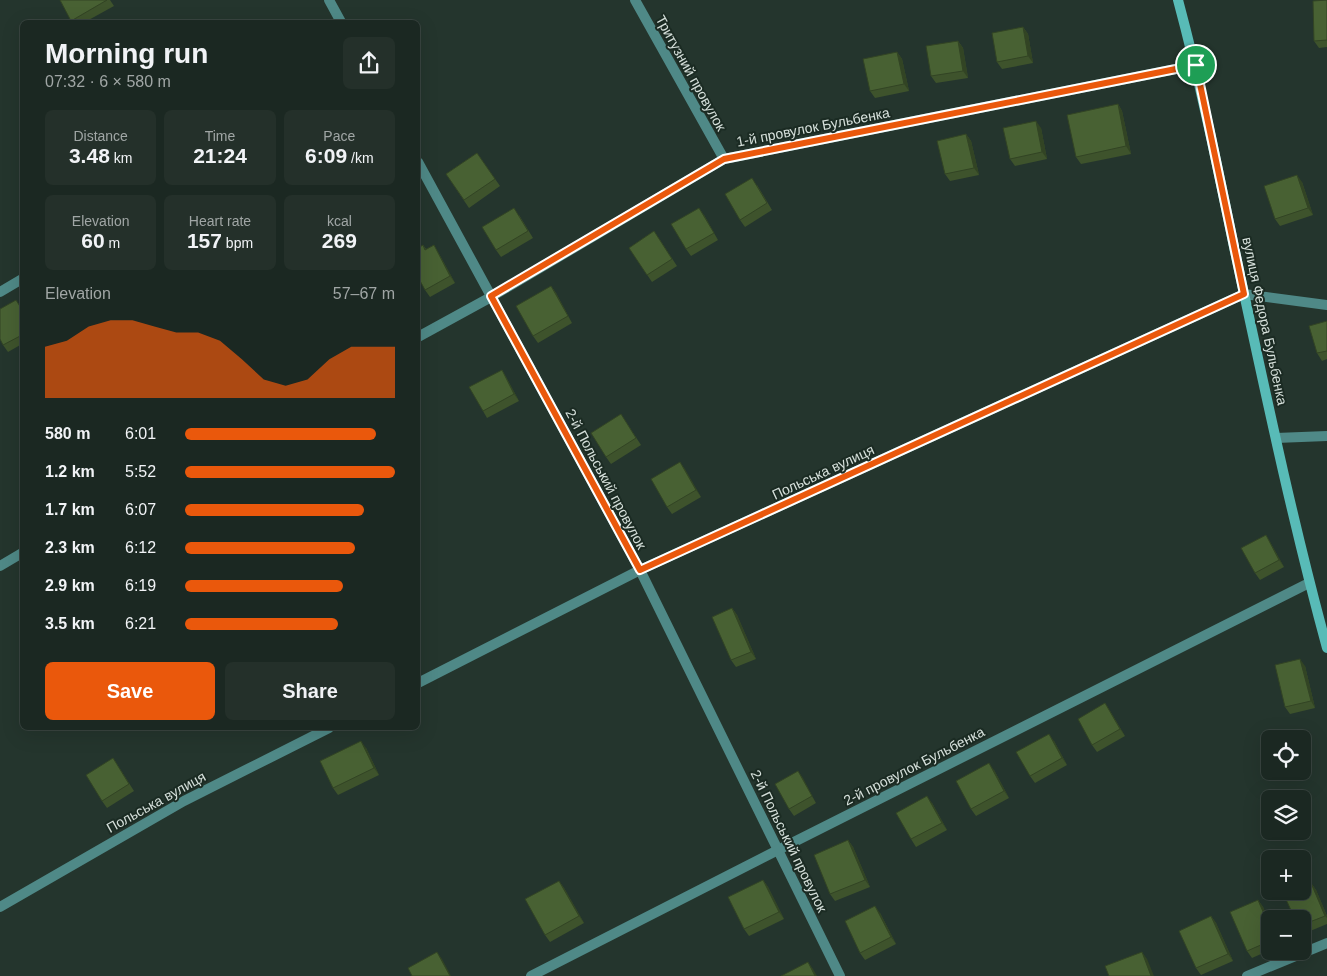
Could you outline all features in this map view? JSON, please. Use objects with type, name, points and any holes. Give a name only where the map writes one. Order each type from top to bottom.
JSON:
[{"type":"street","points":[[329,0],[340,20]]},
{"type":"street","name":"Тритузний провулок","points":[[635,0],[724,159]]},
{"type":"street","name":"вулиця Федора Бульбенка","points":[[1178,0],[1196,65],[1276,438],[1327,648]]},
{"type":"street","name":"1-й провулок Бульбенка","points":[[420,336],[724,159],[1196,65]]},
{"type":"street","name":"2-й Польський провулок","points":[[420,166],[640,570],[840,976]]},
{"type":"street","points":[[0,292],[20,280]]},
{"type":"street","points":[[1244,294],[1327,305]]},
{"type":"street","name":"Польська вулиця","points":[[420,682],[640,570],[1244,294]]},
{"type":"street","points":[[1276,438],[1327,436]]},
{"type":"street","points":[[0,566],[20,554]]},
{"type":"street","name":"2-й провулок Бульбенка","points":[[531,976],[1310,583]]},
{"type":"street","name":"Польська вулиця","points":[[0,907],[184,801],[325,730]]},
{"type":"street","points":[[1248,976],[1327,943]]},
{"type":"building","points":[[60,0],[107,0],[73,20],[70,20]]},
{"type":"building","points":[[1327,0],[1327,40],[1314,41],[1313,1]]},
{"type":"building","points":[[1023,27],[1028,56],[997,62],[992,33]]},
{"type":"building","points":[[958,41],[963,71],[931,76],[926,46]]},
{"type":"building","points":[[897,52],[904,84],[870,91],[863,59]]},
{"type":"building","points":[[1118,104],[1126,146],[1076,157],[1067,115]]},
{"type":"building","points":[[1036,121],[1042,152],[1010,159],[1003,128]]},
{"type":"building","points":[[966,134],[974,168],[945,174],[937,141]]},
{"type":"building","points":[[477,153],[495,179],[464,200],[446,174]]},
{"type":"building","points":[[1297,175],[1308,208],[1275,219],[1264,186]]},
{"type":"building","points":[[752,178],[767,203],[740,220],[725,194]]},
{"type":"building","points":[[514,208],[528,231],[496,250],[482,227]]},
{"type":"building","points":[[699,208],[714,233],[686,249],[671,224]]},
{"type":"building","points":[[654,231],[672,259],[647,275],[629,248]]},
{"type":"building","points":[[423,245],[425,250],[434,245],[450,276],[425,290],[420,281],[420,247]]},
{"type":"building","points":[[551,286],[568,316],[533,336],[516,306]]},
{"type":"building","points":[[16,300],[20,306],[20,336],[3,345],[0,339],[0,309]]},
{"type":"building","points":[[1327,321],[1327,351],[1317,353],[1309,326]]},
{"type":"building","points":[[502,370],[514,394],[483,411],[469,387]]},
{"type":"building","points":[[621,414],[636,438],[606,457],[591,433]]},
{"type":"building","points":[[680,462],[696,490],[667,507],[651,479]]},
{"type":"building","points":[[1266,535],[1279,560],[1255,573],[1241,548]]},
{"type":"building","points":[[732,608],[751,652],[731,660],[712,617]]},
{"type":"building","points":[[1300,659],[1311,701],[1285,707],[1275,665]]},
{"type":"building","points":[[1105,703],[1120,729],[1092,745],[1078,719]]},
{"type":"building","points":[[1049,734],[1062,758],[1030,776],[1016,752]]},
{"type":"building","points":[[361,741],[374,768],[333,788],[320,761]]},
{"type":"building","points":[[113,758],[129,784],[102,801],[86,775]]},
{"type":"building","points":[[989,763],[1004,791],[971,809],[956,781]]},
{"type":"building","points":[[798,771],[812,796],[789,809],[775,784]]},
{"type":"building","points":[[927,796],[942,823],[911,839],[896,813]]},
{"type":"building","points":[[848,840],[865,880],[830,894],[814,855]]},
{"type":"building","points":[[763,880],[779,912],[744,929],[728,897]]},
{"type":"building","points":[[559,881],[579,916],[545,935],[525,899]]},
{"type":"building","points":[[1311,883],[1325,916],[1311,921],[1311,910],[1291,910],[1286,900],[1311,900]]},
{"type":"building","points":[[1258,900],[1262,910],[1261,945],[1247,951],[1230,912]]},
{"type":"building","points":[[875,906],[891,937],[860,953],[845,921]]},
{"type":"building","points":[[1211,916],[1228,954],[1196,968],[1179,931]]},
{"type":"building","points":[[437,952],[450,976],[412,976],[408,968]]},
{"type":"building","points":[[1142,952],[1151,976],[1109,976],[1105,966]]},
{"type":"building","points":[[808,962],[815,976],[781,976]]},
{"type":"route","points":[[1196,65],[1244,294],[640,570],[491,296],[724,159],[1196,65]]}]
